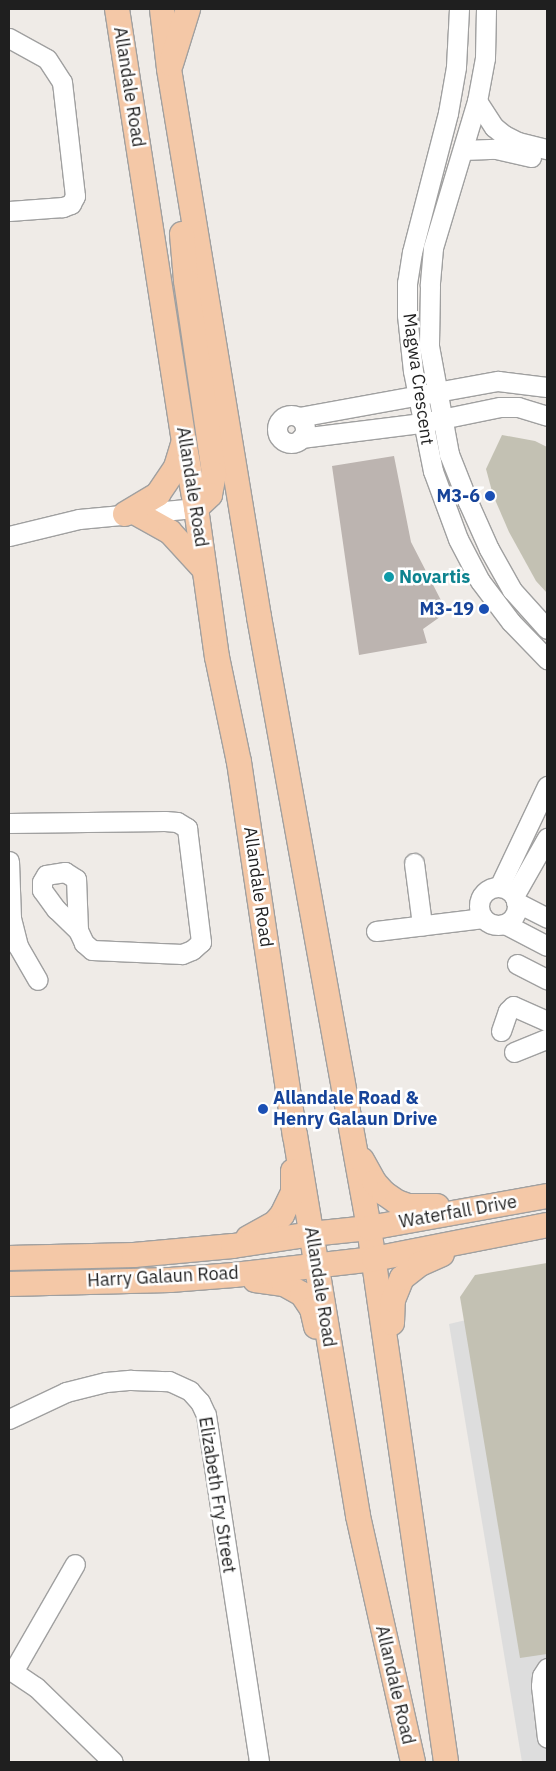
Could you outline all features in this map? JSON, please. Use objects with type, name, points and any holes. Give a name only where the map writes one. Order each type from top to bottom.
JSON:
[{"type":"main road","points":[[104,9],[121,36]]},
{"type":"main road","name":"Allandale Road","points":[[117,9],[196,508],[217,657],[239,762],[295,1135],[358,1516],[413,1762]]},
{"type":"main road","name":"Allandale Road","points":[[162,9],[169,69],[259,617],[320,947],[349,1126],[369,1228],[446,1762]]},
{"type":"main road","points":[[169,69],[188,9]]},
{"type":"main road","points":[[182,141],[177,164],[177,178],[186,281],[214,474],[210,495],[196,508]]},
{"type":"main road","points":[[130,514],[158,494],[176,468],[184,440]]},
{"type":"main road","points":[[130,514],[170,532],[204,568]]},
{"type":"main road","points":[[349,1126],[366,1169],[384,1193],[396,1202],[418,1206],[504,1204]]},
{"type":"main road","points":[[233,1246],[275,1223],[282,1215],[292,1192],[295,1135]]},
{"type":"main road","name":"Waterfall Drive","points":[[311,1234],[369,1228],[547,1196]]},
{"type":"main road","name":"Waterfall Drive","points":[[317,1265],[374,1259],[547,1225]]},
{"type":"main road","points":[[389,1363],[393,1300],[399,1283],[408,1272],[430,1258],[508,1233]]},
{"type":"main road","name":"Harry Galaun Road","points":[[9,1258],[134,1255],[233,1246],[311,1234]]},
{"type":"main road","name":"Harry Galaun Road","points":[[9,1284],[170,1280],[234,1275],[317,1265]]},
{"type":"main road","points":[[234,1275],[284,1284],[302,1294],[312,1309],[323,1353],[336,1383]]},
{"type":"street","name":"Magwa Crescent","points":[[459,9],[456,67],[449,104],[412,252],[407,283],[407,315],[418,397],[433,471],[458,539],[480,581],[511,622],[547,659]]},
{"type":"street","name":"Magwa Crescent","points":[[486,9],[485,58],[477,101],[434,248],[430,286],[429,346],[448,454],[489,549],[512,590],[547,629]]},
{"type":"street","points":[[9,38],[48,59],[62,82],[75,196],[70,204],[63,207],[9,211]]},
{"type":"street","points":[[477,101],[494,127],[504,135],[518,142],[547,149]]},
{"type":"street","points":[[463,150],[496,149],[547,161]]},
{"type":"street","points":[[547,388],[498,381],[300,418],[290,414],[282,418],[277,431],[281,439],[289,443],[301,438],[422,423],[500,407],[518,406],[547,416]]},
{"type":"street","points":[[300,418],[305,425],[301,438]]},
{"type":"street","points":[[9,536],[79,519],[196,508]]},
{"type":"street","points":[[506,924],[515,915],[510,895],[547,786]]},
{"type":"street","points":[[9,823],[166,821],[177,822],[187,828],[201,942],[192,950],[182,954],[92,950],[84,943],[78,930]]},
{"type":"street","points":[[510,895],[547,838]]},
{"type":"street","points":[[9,861],[11,918],[18,946],[38,980]]},
{"type":"street","points":[[414,863],[421,919]]},
{"type":"street","points":[[481,911],[487,891],[510,895],[547,918]]},
{"type":"street","points":[[375,925],[481,911]]},
{"type":"street","points":[[481,911],[493,925],[506,924],[547,946]]},
{"type":"street","points":[[517,964],[547,979]]},
{"type":"street","points":[[501,1031],[508,1011],[513,1006],[547,1021]]},
{"type":"street","points":[[514,1052],[547,1038]]},
{"type":"street","name":"Elizabeth Fry Street","points":[[9,1419],[66,1392],[98,1384],[131,1380],[169,1381],[190,1392],[200,1402],[206,1415],[259,1762]]},
{"type":"street","points":[[75,1564],[11,1670],[36,1687],[112,1762]]},
{"type":"street","points":[[547,1668],[542,1676],[541,1686],[547,1738]]},
{"type":"shaded area","points":[[502,435],[535,441],[547,447],[547,593],[536,581],[509,532],[493,495],[486,469]]},
{"type":"shaded area","points":[[547,1263],[547,1654],[520,1658],[460,1297],[475,1275]]},
{"type":"shaded area","points":[[547,1301],[547,1762],[522,1762],[449,1324]]},
{"type":"building","name":"Novartis","points":[[394,456],[411,542],[447,612],[423,629],[427,643],[359,655],[332,466]]},
{"type":"place","name":"M3-6","points":[[490,496]]},
{"type":"place","name":"Novartis","points":[[389,577]]},
{"type":"place","name":"M3-19","points":[[484,609]]},
{"type":"place","name":"Allandale Road & Henry Galaun Drive","points":[[263,1109]]}]
